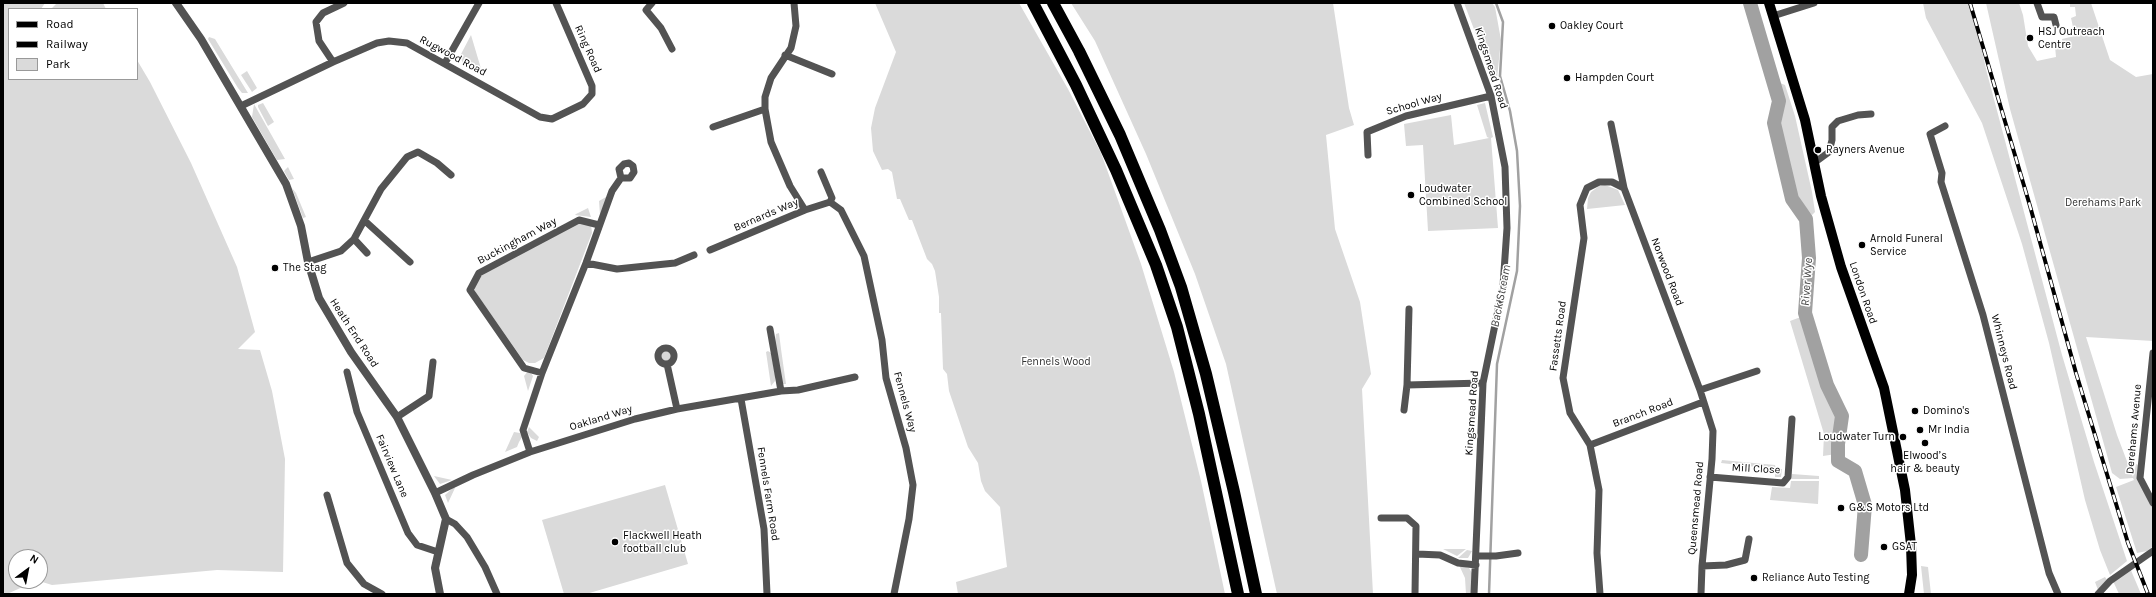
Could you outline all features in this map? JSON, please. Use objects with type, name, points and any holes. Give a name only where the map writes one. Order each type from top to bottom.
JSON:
[{"type":"highway","points":[[1033,3],[1076,85],[1116,170],[1156,265],[1177,327],[1199,414],[1238,594]]},
{"type":"highway","points":[[1053,3],[1079,51],[1120,135],[1160,230],[1181,287],[1210,389],[1256,594]]},
{"type":"main road","name":"London Road","points":[[1769,3],[1805,120],[1814,163],[1842,267],[1884,388],[1905,490],[1912,575],[1909,594]]},
{"type":"street","name":"Heath End Road","points":[[176,3],[201,39],[286,184],[293,200],[301,226],[308,262],[319,298],[332,321],[397,417],[435,493],[446,519]]},
{"type":"street","points":[[333,62],[319,41],[316,22],[323,13],[344,3]]},
{"type":"street","points":[[445,63],[479,3]]},
{"type":"street","name":"Ring Road","points":[[540,117],[552,119],[583,104],[592,94],[592,86],[556,3]]},
{"type":"street","points":[[652,3],[646,10],[661,28],[672,49]]},
{"type":"street","points":[[794,3],[796,26],[791,48],[771,78],[765,97],[765,109],[770,142],[790,186],[805,210]]},
{"type":"street","name":"Kingsmead Road","points":[[1457,3],[1491,96],[1505,167],[1507,228],[1503,286],[1483,383],[1474,594]]},
{"type":"street","points":[[1773,16],[1814,3]]},
{"type":"street","points":[[2037,3],[2042,17],[2054,18],[2056,26]]},
{"type":"street","name":"Rugwood Road","points":[[241,106],[333,62],[377,43],[389,41],[407,43],[540,117]]},
{"type":"street","points":[[785,55],[832,74]]},
{"type":"street","name":"School Way","points":[[1368,155],[1367,132],[1406,116],[1491,96]]},
{"type":"street","points":[[713,128],[765,109]]},
{"type":"street","points":[[1814,163],[1829,152],[1832,140],[1832,127],[1838,120],[1858,115],[1871,114]]},
{"type":"street","name":"Norwood Road","points":[[1611,124],[1624,188],[1700,390],[1711,425]]},
{"type":"street","name":"Whinneys Road","points":[[1945,126],[1930,134],[1942,173],[1941,182],[1983,315],[2049,573],[2058,594]]},
{"type":"street","points":[[308,262],[342,251],[354,239],[365,222],[381,189],[407,158],[418,152],[437,162],[451,175]]},
{"type":"street","points":[[821,172],[832,198],[830,202]]},
{"type":"street","points":[[530,452],[523,430],[542,373],[586,263],[612,191],[621,178]]},
{"type":"street","name":"Fassetts Road","points":[[1600,594],[1597,553],[1599,490],[1590,445],[1570,413],[1563,378],[1584,238],[1580,204],[1587,188],[1599,182],[1612,182],[1624,188]]},
{"type":"street","name":"Bernards Way","points":[[710,250],[805,210],[830,202]]},
{"type":"street","name":"Fennels Way","points":[[830,202],[841,210],[864,256],[882,340],[886,378],[906,448],[913,485],[909,519],[894,594]]},
{"type":"street","name":"Buckingham Way","points":[[542,373],[524,368],[470,290],[478,273],[579,220],[599,225]]},
{"type":"street","points":[[365,222],[410,262]]},
{"type":"street","points":[[354,239],[367,253]]},
{"type":"street","points":[[586,263],[617,269],[675,263],[694,255]]},
{"type":"street","points":[[1404,410],[1407,385],[1409,308]]},
{"type":"street","points":[[770,329],[781,391]]},
{"type":"street","name":"Derehams Avenue","points":[[2153,353],[2140,478],[2153,503]]},
{"type":"street","points":[[397,417],[429,396],[433,362]]},
{"type":"street","points":[[667,364],[677,409]]},
{"type":"street","points":[[1700,390],[1757,371]]},
{"type":"street","name":"Fairview Lane","points":[[347,372],[357,412],[408,533],[417,545],[438,552]]},
{"type":"street","name":"Oakland Way","points":[[435,493],[473,475],[530,452],[635,419],[677,409],[781,391],[798,390],[855,377]]},
{"type":"street","points":[[1407,385],[1483,383]]},
{"type":"street","name":"Fennels Farm Road","points":[[741,399],[764,529],[767,594]]},
{"type":"street","name":"Branch Road","points":[[1590,445],[1703,402]]},
{"type":"street","name":"Mill Close","points":[[1710,477],[1783,483],[1788,477],[1792,419]]},
{"type":"street","name":"Queensmead Road","points":[[1701,594],[1702,566],[1713,447],[1711,425]]},
{"type":"street","points":[[327,495],[347,563],[364,584],[382,594]]},
{"type":"street","points":[[1381,518],[1407,518],[1416,526],[1417,554],[1415,594]]},
{"type":"street","points":[[440,594],[435,568],[446,519],[455,524],[467,537],[485,567],[497,594]]},
{"type":"street","points":[[1702,566],[1726,565],[1744,560],[1749,539]]},
{"type":"street","points":[[2098,594],[2110,581],[2153,551]]},
{"type":"street","points":[[1476,556],[1496,556],[1518,553]]},
{"type":"street","points":[[1417,554],[1440,555],[1458,563],[1476,565]]},
{"type":"green space","points":[[3,3],[45,3],[42,8],[8,8],[8,80],[138,80],[138,62],[150,82],[191,163],[237,267],[255,332],[238,349],[260,350],[272,391],[285,459],[283,572],[217,570],[52,585],[48,584],[48,549],[8,549],[8,589],[18,589],[7,594],[3,594]]},
{"type":"green space","points":[[57,3],[103,3],[106,8],[52,8]]},
{"type":"green space","name":"Fennels Wood","points":[[875,3],[1019,3],[1068,89],[1101,153],[1141,264],[1174,372],[1201,481],[1225,594],[958,594],[956,582],[1007,567],[1000,507],[985,491],[981,481],[978,463],[968,447],[949,391],[947,374],[943,369],[941,313],[939,313],[939,297],[935,271],[932,264],[927,259],[912,220],[909,220],[900,199],[897,199],[892,172],[888,169],[882,170],[873,151],[871,128],[875,108],[896,52]]},
{"type":"green space","points":[[1071,3],[1333,3],[1349,108],[1354,125],[1326,135],[1335,229],[1360,302],[1371,374],[1362,389],[1373,594],[1277,594],[1226,364],[1195,274],[1146,154],[1095,41]]},
{"type":"green space","points":[[1464,3],[1492,3],[1495,7],[1501,40],[1497,78],[1493,79]]},
{"type":"green space","points":[[1923,3],[1971,3],[1987,73],[2062,355],[2094,462],[2127,561],[2110,575],[2100,550],[2085,500],[2049,343],[2022,244],[1982,123],[1926,18]]},
{"type":"green space","name":"Derehams Park","points":[[1986,3],[2019,3],[2023,15],[2028,46],[2037,61],[2056,57],[2055,46],[2063,45],[2062,39],[2075,36],[2071,18],[2076,16],[2075,7],[2070,7],[2070,3],[2091,3],[2110,60],[2136,77],[2153,74],[2153,341],[2086,337],[2117,435],[2133,477],[2136,464],[2138,465],[2146,496],[2153,508],[2153,546],[2147,551],[2137,553],[2116,487],[2134,480],[2133,478],[2120,479],[2112,473],[2010,109]]},
{"type":"green space","points":[[471,35],[482,72],[479,74],[463,64],[460,56]]},
{"type":"green space","points":[[209,37],[215,39],[248,93],[242,93],[238,88],[208,39]]},
{"type":"green space","points":[[247,71],[257,88],[252,92],[241,75]]},
{"type":"green space","points":[[1780,83],[1785,85],[1795,116],[1812,192],[1815,212],[1812,215],[1795,194],[1778,118],[1778,112],[1784,102]]},
{"type":"green space","points":[[263,103],[274,122],[268,126],[258,107],[258,105]]},
{"type":"green space","points":[[1485,103],[1493,137],[1491,138],[1498,228],[1428,231],[1423,145],[1406,146],[1404,124],[1451,115],[1454,145],[1489,138],[1487,137],[1477,105]]},
{"type":"green space","points":[[254,104],[285,159],[277,160],[252,117]]},
{"type":"green space","points":[[288,167],[294,179],[289,180],[284,171]]},
{"type":"green space","points":[[1605,185],[1618,190],[1625,205],[1587,209],[1588,198],[1591,192],[1599,186]]},
{"type":"green space","points":[[292,188],[296,193],[306,217],[303,218]]},
{"type":"green space","points":[[606,197],[607,198],[600,215],[599,201]]},
{"type":"green space","points":[[588,208],[591,217],[575,215],[576,214]]},
{"type":"green space","points":[[583,221],[591,224],[592,233],[544,358],[535,363],[529,363],[523,360],[476,293],[473,286],[476,277]]},
{"type":"green space","points":[[1809,314],[1823,380],[1832,394],[1841,401],[1845,412],[1842,424],[1844,426],[1836,454],[1823,456],[1824,434],[1790,321]]},
{"type":"green space","points":[[779,333],[786,384],[782,384],[775,342],[776,334]]},
{"type":"green space","points":[[663,351],[667,351],[669,352],[669,360],[663,361],[660,358],[660,354]]},
{"type":"green space","points":[[768,351],[771,353],[775,374],[775,381],[771,386],[766,352]]},
{"type":"green space","points":[[529,370],[533,376],[528,391],[524,376]]},
{"type":"green space","points":[[529,427],[539,437],[537,441],[531,438],[527,432]]},
{"type":"green space","points":[[514,432],[520,433],[522,437],[517,447],[505,452]]},
{"type":"green space","points":[[1722,460],[1775,465],[1776,469],[1782,469],[1781,477],[1775,477],[1775,469],[1721,463]]},
{"type":"green space","points":[[1792,474],[1819,476],[1819,479],[1791,479]]},
{"type":"green space","points":[[434,476],[452,480],[440,484]]},
{"type":"green space","points":[[1791,481],[1819,481],[1818,504],[1770,500],[1772,487],[1790,488]]},
{"type":"green space","name":"Flackwell Heath football club","points":[[665,485],[688,564],[586,594],[564,594],[542,520]]},
{"type":"green space","points":[[454,487],[455,488],[448,503],[445,495]]},
{"type":"green space","points":[[1443,549],[1466,549],[1457,556]]},
{"type":"green space","points":[[1467,550],[1472,551],[1468,558],[1458,558]]},
{"type":"green space","points":[[1459,565],[1469,568],[1472,573],[1471,594],[1466,594],[1465,578]]},
{"type":"green space","points":[[1921,566],[1928,567],[1931,594],[1924,594]]},
{"type":"green space","points":[[2130,568],[2141,594],[2119,594],[2113,581]]},
{"type":"green space","points":[[2105,577],[2107,580],[2098,590],[2095,582]]},
{"type":"waterway","name":"Back Stream","points":[[1489,594],[1497,364],[1517,271],[1520,206],[1517,151],[1510,111],[1500,76],[1503,22],[1496,3]]},
{"type":"waterway","name":"River Wye","points":[[1750,3],[1779,101],[1774,123],[1792,199],[1806,219],[1809,258],[1805,313],[1827,385],[1842,416],[1838,444],[1838,461],[1855,471],[1865,505],[1861,555]]},
{"type":"railway","points":[[1970,3],[2030,206],[2076,373],[2128,543],[2148,594]]},
{"type":"place","name":"Oakley Court","points":[[1552,26]]},
{"type":"place","name":"HSJ Outreach Centre","points":[[2030,38]]},
{"type":"place","name":"Hampden Court","points":[[1567,78]]},
{"type":"place","name":"Rayners Avenue","points":[[1818,150]]},
{"type":"place","name":"Loudwater Combined School","points":[[1411,195]]},
{"type":"place","name":"Arnold Funeral Service","points":[[1862,245]]},
{"type":"place","name":"The Stag","points":[[275,268]]},
{"type":"place","name":"Domino's","points":[[1915,411]]},
{"type":"place","name":"Mr India","points":[[1920,430]]},
{"type":"place","name":"Loudwater Turn","points":[[1903,437]]},
{"type":"place","name":"Elwood’s hair & beauty","points":[[1925,443]]},
{"type":"place","name":"G&S Motors Ltd","points":[[1841,508]]},
{"type":"place","name":"Flackwell Heath football club","points":[[615,542]]},
{"type":"place","name":"GSAT","points":[[1884,547]]},
{"type":"place","name":"Reliance Auto Testing","points":[[1754,578]]}]
